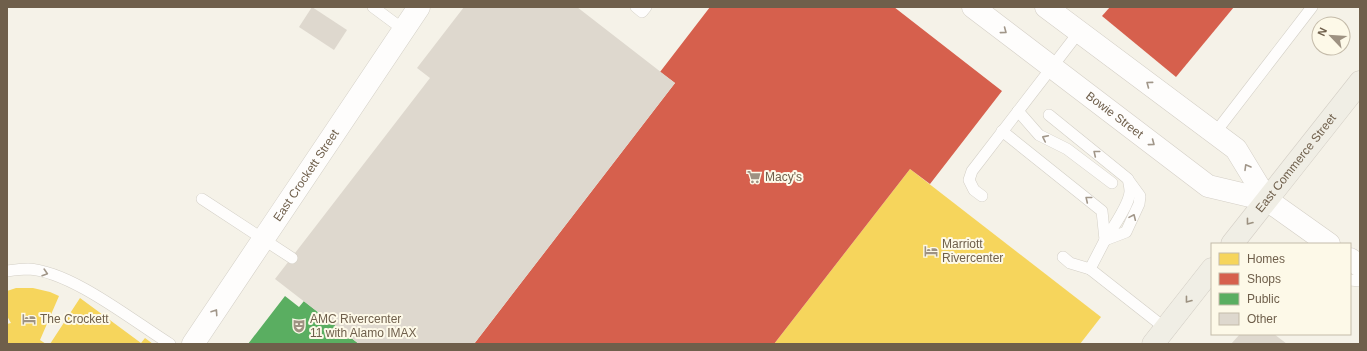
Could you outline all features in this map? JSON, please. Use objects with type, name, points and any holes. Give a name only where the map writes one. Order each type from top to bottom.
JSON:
[{"type":"main road","name":"East Crockett Street","points":[[193,344],[419,7]]},
{"type":"main road","name":"Bowie Street","points":[[973,7],[1208,186],[1267,200],[1328,243]]},
{"type":"main road","name":"Bowie Street","points":[[1055,10],[1079,32],[1236,149],[1267,200]]},
{"type":"main road","name":"East Commerce Street","points":[[1234,243],[1360,82]]},
{"type":"main road","points":[[1351,260],[1360,266]]},
{"type":"main road","points":[[1159,336],[1211,270]]},
{"type":"lane","points":[[373,7],[404,30]]},
{"type":"lane","points":[[636,7],[642,12],[646,7]]},
{"type":"lane","points":[[1215,133],[1306,9]]},
{"type":"lane","points":[[982,196],[974,190],[969,180],[972,171],[1079,32]]},
{"type":"lane","points":[[1018,111],[1039,135],[1067,149],[1112,183]]},
{"type":"lane","points":[[1049,115],[1128,179],[1130,193],[1122,212],[1090,269]]},
{"type":"lane","points":[[1002,131],[1102,211],[1105,240]]},
{"type":"lane","points":[[202,199],[292,258]]},
{"type":"lane","points":[[1063,257],[1070,263],[1090,269],[1159,336]]},
{"type":"lane","points":[[7,271],[29,269],[40,271],[70,282],[89,291],[170,344]]},
{"type":"building: Homes","name":"Marriott Rivercenter","points":[[910,169],[1101,317],[1080,344],[774,344]]},
{"type":"building: Homes","name":"The Crockett","points":[[16,288],[33,288],[59,296],[40,340],[46,344],[7,344],[7,324],[11,323],[7,316],[7,291]]},
{"type":"building: Homes","name":"The Crockett","points":[[80,298],[141,343],[145,338],[153,344],[50,344]]},
{"type":"building: Shops","name":"Macy's","points":[[710,7],[894,7],[1002,91],[930,184],[910,169],[774,344],[474,344],[675,83],[660,72]]},
{"type":"building: Shops","points":[[1110,7],[1234,7],[1176,77],[1102,16]]},
{"type":"building: Public","name":"AMC Rivercenter 11 with Alamo IMAX","points":[[285,296],[299,307],[304,301],[359,344],[248,344]]},
{"type":"building: Other","points":[[312,7],[347,30],[334,50],[299,27]]},
{"type":"building: Other","points":[[464,7],[577,7],[675,83],[474,344],[359,344],[275,279],[430,78],[417,68]]},
{"type":"building: Other","points":[[1239,335],[1275,335],[1287,344],[1231,344]]},
{"type":"place","name":"Macy's","points":[[754,177]]},
{"type":"place","name":"Marriott Rivercenter","points":[[931,251]]},
{"type":"place","name":"The Crockett","points":[[29,319]]},
{"type":"place","name":"AMC Rivercenter 11 with Alamo IMAX","points":[[299,326]]}]
